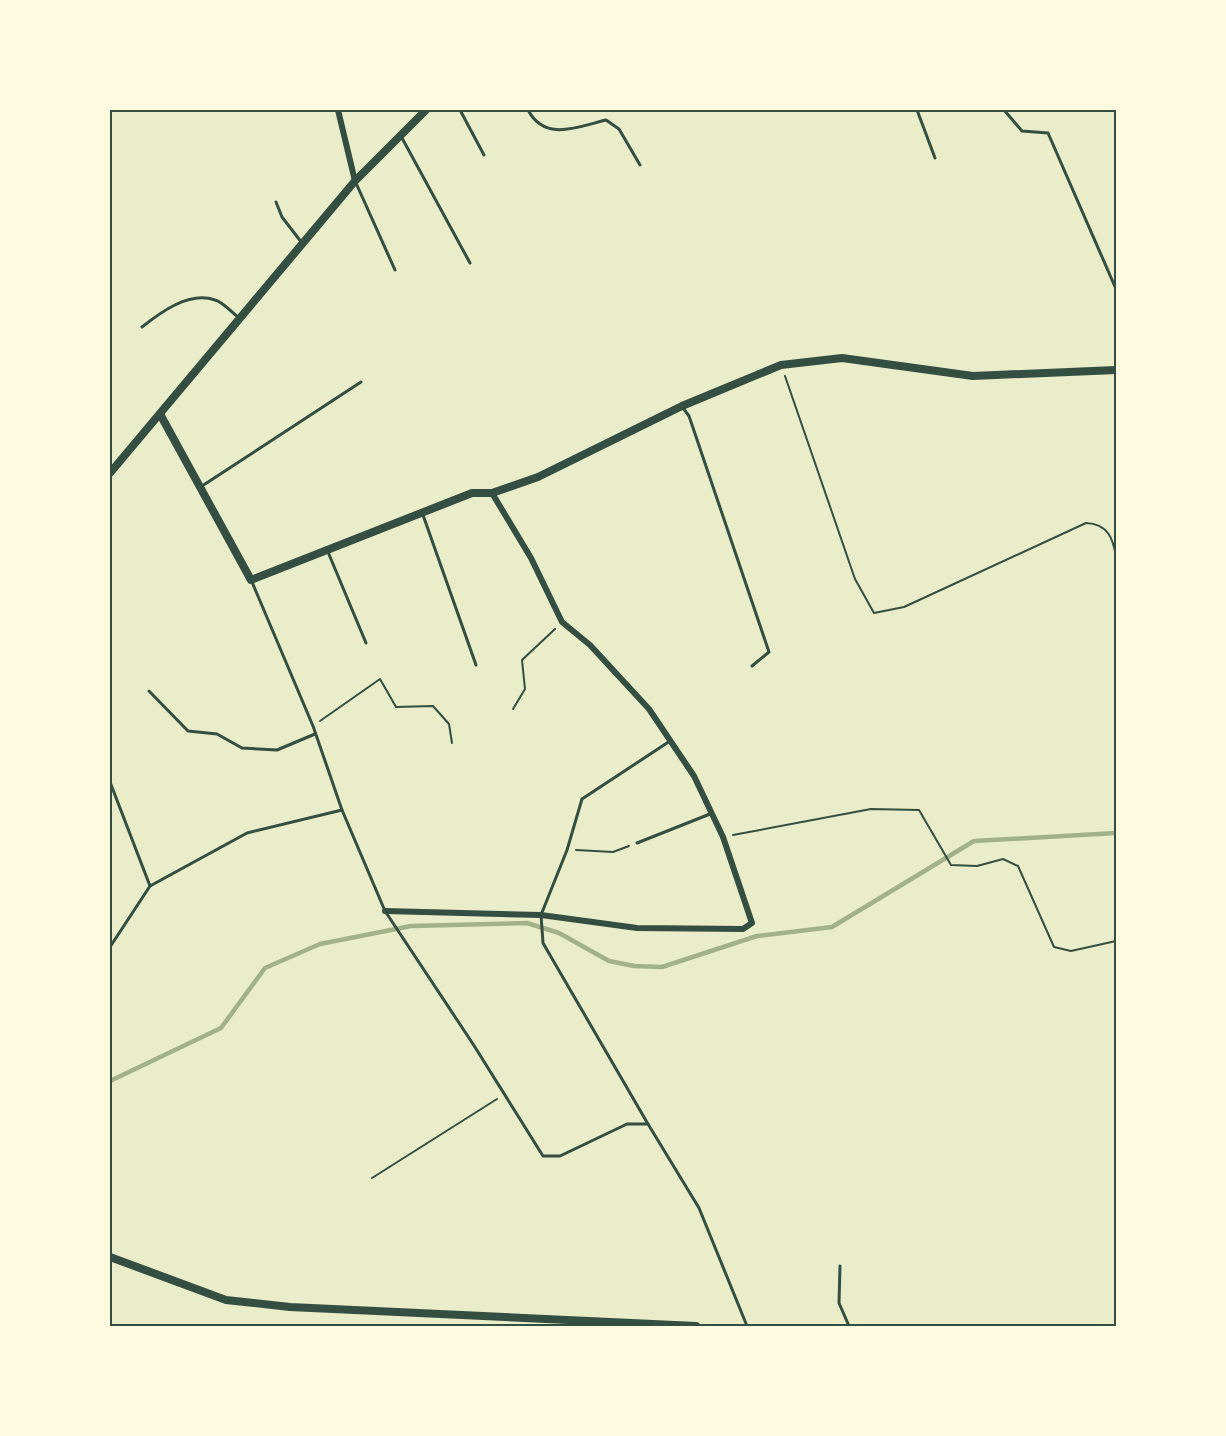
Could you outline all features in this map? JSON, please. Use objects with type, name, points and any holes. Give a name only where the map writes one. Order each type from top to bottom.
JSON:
[{"type":"street","points":[[338,110],[355,181]]},
{"type":"street","points":[[110,473],[355,181],[426,110]]},
{"type":"street","points":[[160,414],[202,486],[251,580],[328,552],[472,493],[492,493],[538,477],[681,406],[781,365],[842,358],[973,376],[1116,370]]},
{"type":"street","points":[[385,911],[541,919],[638,928],[743,929],[752,923],[723,837],[694,776],[649,709],[590,645],[562,622],[531,558],[492,493]]},
{"type":"street","points":[[110,1257],[226,1300],[290,1307],[696,1326]]},
{"type":"lane","points":[[460,110],[484,155]]},
{"type":"lane","points":[[528,110],[542,126],[556,132],[606,120],[619,129],[640,165]]},
{"type":"lane","points":[[916,110],[935,158]]},
{"type":"lane","points":[[1004,110],[1022,131],[1048,133],[1116,289]]},
{"type":"lane","points":[[401,136],[471,263]]},
{"type":"lane","points":[[355,181],[395,270]]},
{"type":"lane","points":[[276,202],[282,217],[303,244]]},
{"type":"lane","points":[[142,327],[166,308],[197,298],[216,300],[239,318]]},
{"type":"lane","points":[[202,486],[361,382]]},
{"type":"lane","points":[[681,406],[689,416],[769,652],[752,666]]},
{"type":"lane","points":[[422,513],[476,665]]},
{"type":"lane","points":[[328,552],[366,643]]},
{"type":"lane","points":[[251,580],[313,726],[342,810],[385,911],[543,1156],[560,1156],[627,1124],[648,1124]]},
{"type":"lane","points":[[149,692],[188,731],[217,734],[242,748],[277,750],[315,734]]},
{"type":"lane","points":[[670,741],[582,799],[567,850],[541,919],[543,943],[699,1208],[747,1326]]},
{"type":"lane","points":[[110,782],[150,886]]},
{"type":"lane","points":[[110,947],[150,886],[248,833],[342,810]]},
{"type":"lane","points":[[637,843],[712,813]]},
{"type":"lane","points":[[840,1266],[839,1303],[849,1326]]},
{"type":"path","points":[[781,365],[855,579],[874,613],[904,607],[1086,523],[1097,523],[1112,535],[1116,556]]},
{"type":"path","points":[[513,709],[525,689],[522,660],[562,622]]},
{"type":"path","points":[[313,726],[380,679],[396,707],[433,706],[449,724],[452,743]]},
{"type":"path","points":[[723,837],[871,810],[919,810],[951,865],[977,866],[1003,859],[1018,866],[1054,947],[1071,951],[1116,941]]},
{"type":"path","points":[[567,850],[613,852],[637,843]]},
{"type":"path","points":[[372,1178],[505,1094]]},
{"type":"waterway","points":[[110,1081],[221,1028],[265,968],[320,944],[411,926],[527,923],[559,933],[609,961],[634,966],[662,967],[757,936],[832,927],[974,841],[1116,833]]}]
